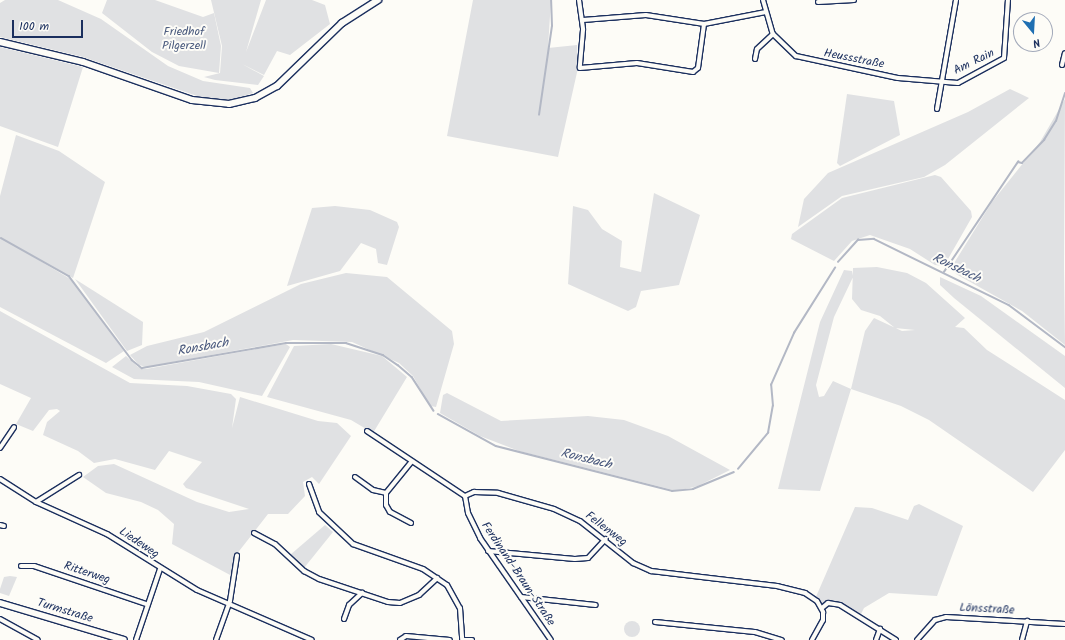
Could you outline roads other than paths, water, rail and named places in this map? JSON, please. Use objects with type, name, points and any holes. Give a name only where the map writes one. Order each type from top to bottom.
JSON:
[{"type":"street","points":[[0,42],[83,62],[192,100],[229,104],[255,98],[277,86],[342,23],[378,0]]},
{"type":"street","points":[[579,0],[583,20],[580,68],[643,63],[690,72],[698,68],[704,24]]},
{"type":"street","name":"Heussstraße","points":[[763,0],[773,34],[789,52],[806,60],[942,82]]},
{"type":"street","points":[[818,2],[854,0]]},
{"type":"street","name":"Am Rain","points":[[937,109],[956,0]]},
{"type":"street","name":"Am Rain","points":[[942,82],[958,83],[1004,58],[1008,0]]},
{"type":"street","points":[[583,20],[646,15],[704,24],[766,12]]},
{"type":"street","points":[[755,59],[757,49],[773,34]]},
{"type":"street","points":[[1062,64],[1065,53]]},
{"type":"street","points":[[0,448],[14,427]]},
{"type":"street","points":[[367,431],[465,496]]},
{"type":"street","points":[[386,492],[412,461]]},
{"type":"street","points":[[36,502],[79,475]]},
{"type":"street","points":[[355,477],[373,490],[386,492]]},
{"type":"street","name":"Liedeweg","points":[[0,479],[36,502],[107,534],[160,569],[229,605],[312,640]]},
{"type":"street","points":[[309,484],[320,512],[352,544],[438,578],[455,596],[460,608],[462,640],[472,640]]},
{"type":"street","points":[[386,492],[390,512],[411,523]]},
{"type":"street","name":"Fellenweg","points":[[465,496],[474,492],[498,493],[554,509],[580,521],[606,539],[633,563],[651,571],[791,589],[815,599],[822,608]]},
{"type":"street","name":"Ferdinand-Braun-Straße","points":[[465,496],[469,517],[488,551],[551,640]]},
{"type":"street","points":[[254,533],[275,544],[304,571],[362,593],[400,603],[419,595],[438,578]]},
{"type":"street","points":[[488,551],[575,559],[588,558],[606,539]]},
{"type":"street","points":[[216,640],[229,605],[237,556]]},
{"type":"street","name":"Ritterweg","points":[[21,566],[34,566],[146,604]]},
{"type":"street","points":[[136,640],[146,604],[160,569]]},
{"type":"street","points":[[344,619],[349,605],[362,593]]},
{"type":"street","points":[[521,597],[596,605]]},
{"type":"street","name":"Turmstraße","points":[[0,603],[124,640]]},
{"type":"street","points":[[812,640],[823,620],[822,608],[828,603],[840,605],[896,640]]},
{"type":"street","name":"Lönsstraße","points":[[917,640],[935,620],[946,616],[1065,624]]},
{"type":"street","points":[[0,619],[38,640]]},
{"type":"street","points":[[1022,640],[1027,621]]},
{"type":"street","points":[[655,622],[756,632],[782,640]]},
{"type":"street","points":[[876,640],[880,629]]},
{"type":"street","points":[[400,640],[406,636],[450,640]]},
{"type":"waterway","points":[[539,115],[552,26],[551,0]]},
{"type":"waterway","points":[[944,272],[1018,162],[1022,163],[1044,140],[1056,121],[1065,93]]},
{"type":"waterway","name":"Ronsbach","points":[[1,238],[69,276],[132,360],[142,368],[286,343],[346,343],[383,355],[398,365],[412,377],[434,411]]},
{"type":"waterway","name":"Ronsbach","points":[[838,262],[858,240],[874,239],[1009,305],[1065,347]]},
{"type":"waterway","name":"Ronsbach","points":[[738,469],[768,433],[773,406],[771,385],[794,333],[835,268]]},
{"type":"waterway","name":"Ronsbach","points":[[438,414],[496,446],[672,491],[693,489],[734,472]]},
{"type":"park label","name":"Friedhof Pilgerzell","points":[[184,39]]}]
